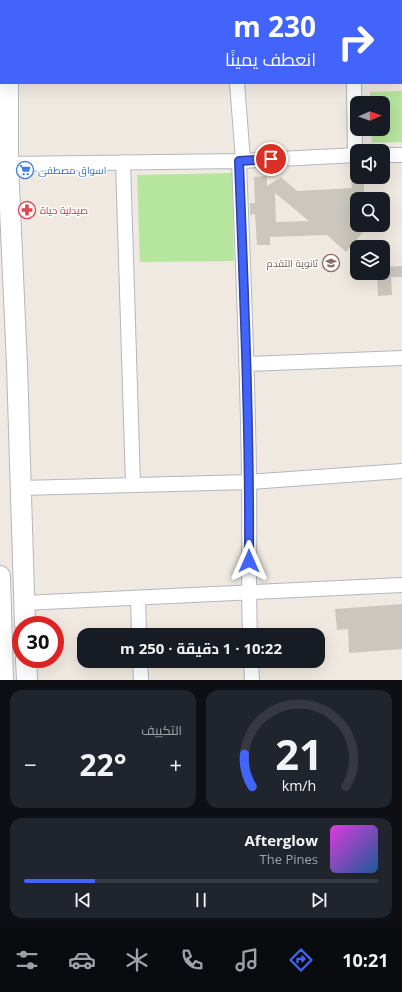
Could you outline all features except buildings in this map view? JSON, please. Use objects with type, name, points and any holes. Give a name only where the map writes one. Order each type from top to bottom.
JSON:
[{"type":"main road","points":[[8,84],[8,366],[21,488],[25,616]]},
{"type":"main road","points":[[0,576],[3,680]]},
{"type":"main road","points":[[26,668],[27,680]]},
{"type":"street","points":[[236,84],[241,161],[249,482],[250,628]]},
{"type":"street","points":[[354,84],[356,144]]},
{"type":"street","points":[[8,164],[241,161],[350,155]]},
{"type":"street","points":[[390,155],[402,155]]},
{"type":"street","points":[[123,162],[133,484]]},
{"type":"street","points":[[246,364],[402,358]]},
{"type":"street","points":[[21,488],[249,482],[402,471]]},
{"type":"street","points":[[24,603],[402,585]]},
{"type":"street","points":[[138,598],[139,628]]},
{"type":"street","points":[[140,668],[141,680]]},
{"type":"street","points":[[251,668],[252,680]]},
{"type":"green space","points":[[402,91],[402,142],[372,143],[372,136],[390,136],[390,96],[370,96],[370,92]]},
{"type":"green space","points":[[232,173],[234,261],[140,262],[137,175]]},
{"type":"place","name":"اسواق مصطفى","points":[[25,170]]},
{"type":"place","name":"صيدلية حياة","points":[[27,210]]},
{"type":"place","name":"ثانوية التقدم","points":[[331,263]]},
{"type":"route","points":[[249,561],[249,482],[239,161],[271,159]]}]
